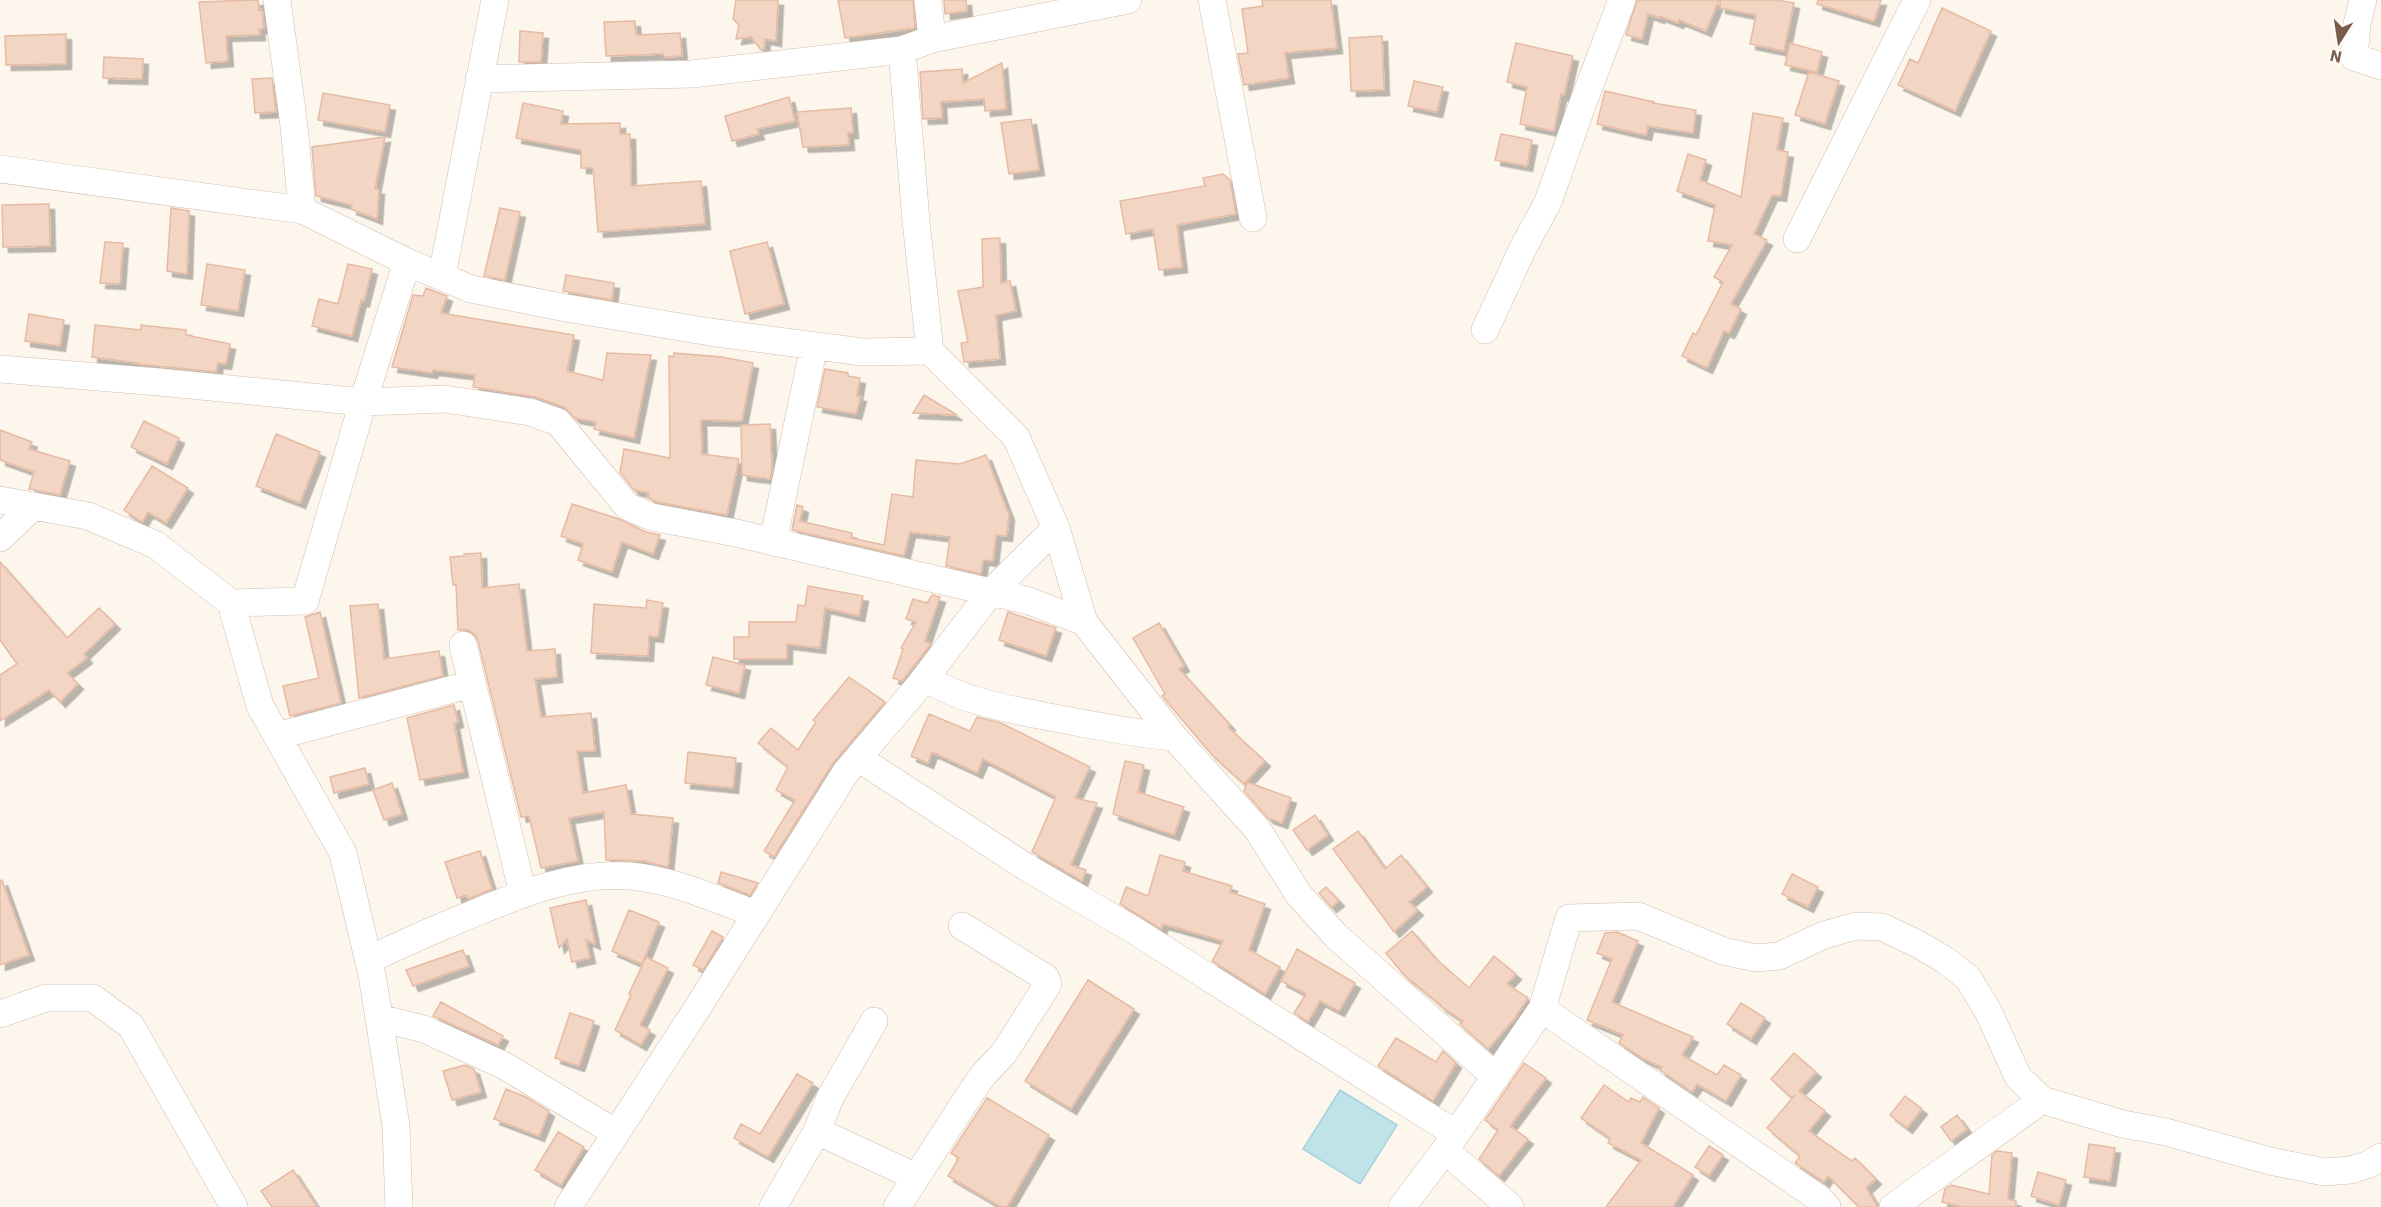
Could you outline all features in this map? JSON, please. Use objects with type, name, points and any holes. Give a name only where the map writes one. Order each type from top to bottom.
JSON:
[{"type":"street","points":[[277,0],[303,210]]},
{"type":"street","points":[[442,276],[495,0]]},
{"type":"street","points":[[928,0],[932,39]]},
{"type":"street","points":[[479,79],[692,75],[902,50],[932,39],[1128,0]]},
{"type":"street","points":[[1212,0],[1253,219]]},
{"type":"street","points":[[1485,330],[1523,248],[1548,202],[1622,0]]},
{"type":"street","points":[[1797,238],[1917,0]]},
{"type":"street","points":[[2363,0],[2357,24],[2354,57],[2381,66]]},
{"type":"street","points":[[902,50],[916,221],[930,351],[1016,437],[1056,528],[1084,622],[1174,737],[1257,829],[1299,896],[1336,936],[1496,1077]]},
{"type":"street","points":[[0,169],[303,210],[407,261],[471,289],[561,307],[710,332],[862,352],[930,351]]},
{"type":"street","points":[[231,603],[305,601],[407,261]]},
{"type":"street","points":[[772,542],[814,346]]},
{"type":"street","points":[[0,369],[159,381],[363,402],[446,399],[530,412],[558,422],[627,506],[652,517],[1029,601],[1084,622]]},
{"type":"street","points":[[0,500],[88,516],[156,545],[231,603],[260,706],[343,853],[369,960],[379,1018],[396,1126],[399,1207]]},
{"type":"street","points":[[0,538],[34,506]]},
{"type":"street","points":[[568,1207],[858,758],[925,678],[990,593],[1056,528]]},
{"type":"street","points":[[463,645],[523,894]]},
{"type":"street","points":[[925,678],[943,689],[1008,709],[1139,734],[1174,737]]},
{"type":"street","points":[[277,736],[472,684]]},
{"type":"street","points":[[858,758],[1026,867],[1142,936],[1451,1142],[1510,1207]]},
{"type":"street","points":[[369,960],[406,942],[523,894],[566,880],[612,875],[633,876],[679,885],[756,914]]},
{"type":"street","points":[[1402,1207],[1451,1142],[1542,1009],[1569,918],[1638,916],[1723,951],[1755,958],[1779,956],[1824,935],[1856,926],[1882,927],[1945,960],[1968,978],[1988,1011],[2018,1077],[2042,1100],[2122,1124],[2166,1132],[2270,1161],[2324,1172],[2350,1170],[2369,1164],[2381,1157]]},
{"type":"street","points":[[897,1207],[984,1074],[1004,1053],[1048,984],[1046,978],[962,926]]},
{"type":"street","points":[[0,1014],[46,998],[93,998],[131,1026],[234,1207]]},
{"type":"street","points":[[1542,1009],[1817,1197],[1827,1207]]},
{"type":"street","points":[[379,1018],[424,1029],[505,1066],[616,1133]]},
{"type":"street","points":[[773,1207],[817,1131],[830,1098],[874,1021]]},
{"type":"street","points":[[1893,1207],[2042,1100]]},
{"type":"street","points":[[817,1131],[916,1177]]},
{"type":"water","points":[[1340,1090],[1397,1125],[1360,1184],[1303,1149]]},
{"type":"building","points":[[258,0],[259,10],[262,9],[264,28],[259,29],[260,35],[226,36],[228,61],[206,63],[199,2]]},
{"type":"building","points":[[736,0],[778,0],[776,41],[765,39],[764,50],[761,50],[751,37],[736,39],[739,25],[733,19]]},
{"type":"building","points":[[838,0],[913,0],[915,28],[845,38]]},
{"type":"building","points":[[944,0],[966,0],[967,11],[945,14]]},
{"type":"building","points":[[1262,0],[1331,0],[1337,48],[1285,53],[1289,78],[1244,85],[1238,54],[1248,53],[1242,9],[1263,6]]},
{"type":"building","points":[[1637,0],[1719,0],[1706,31],[1679,20],[1678,23],[1648,14],[1642,39],[1626,35]]},
{"type":"building","points":[[1720,0],[1777,0],[1794,3],[1784,51],[1750,44],[1756,15],[1720,8]]},
{"type":"building","points":[[1818,0],[1881,0],[1874,21],[1817,4]]},
{"type":"building","points":[[1942,8],[1991,31],[1955,111],[1898,85],[1910,59],[1918,63]]},
{"type":"building","points":[[635,21],[636,35],[680,33],[682,56],[664,57],[663,54],[606,56],[604,22]]},
{"type":"building","points":[[520,31],[543,33],[541,62],[519,62]]},
{"type":"building","points":[[66,34],[66,64],[6,65],[5,36]]},
{"type":"building","points":[[1382,36],[1384,90],[1351,91],[1349,38]]},
{"type":"building","points":[[1516,43],[1573,56],[1564,95],[1561,94],[1554,131],[1520,124],[1527,87],[1507,82]]},
{"type":"building","points":[[1790,43],[1822,52],[1817,72],[1785,65]]},
{"type":"building","points":[[104,57],[143,59],[142,79],[103,78]]},
{"type":"building","points":[[1002,63],[1006,109],[985,111],[984,99],[941,102],[942,118],[923,119],[920,72],[962,69],[963,83]]},
{"type":"building","points":[[1809,72],[1839,81],[1825,124],[1795,115]]},
{"type":"building","points":[[272,78],[276,112],[255,113],[252,79]]},
{"type":"building","points":[[1414,81],[1443,87],[1437,112],[1408,106]]},
{"type":"building","points":[[1605,91],[1653,103],[1696,110],[1693,133],[1648,126],[1646,135],[1597,124]]},
{"type":"building","points":[[323,93],[390,105],[385,132],[318,120]]},
{"type":"building","points":[[789,97],[795,121],[757,129],[759,134],[732,141],[725,116]]},
{"type":"building","points":[[523,103],[563,111],[561,124],[620,123],[620,134],[630,134],[631,186],[701,181],[705,224],[598,232],[593,168],[581,168],[581,150],[516,138]]},
{"type":"building","points":[[851,108],[853,133],[848,133],[849,145],[803,147],[797,112]]},
{"type":"building","points":[[1753,113],[1783,118],[1777,150],[1788,152],[1781,196],[1772,195],[1754,234],[1767,240],[1731,304],[1741,309],[1729,333],[1724,331],[1707,368],[1682,356],[1693,333],[1696,335],[1723,282],[1714,277],[1732,245],[1708,241],[1715,205],[1677,191],[1688,154],[1706,160],[1700,180],[1741,197]]},
{"type":"building","points":[[1031,119],[1039,170],[1009,174],[1001,123]]},
{"type":"building","points":[[1501,134],[1532,140],[1527,166],[1495,160]]},
{"type":"building","points":[[385,137],[375,189],[379,189],[377,219],[351,209],[352,205],[316,196],[312,147]]},
{"type":"building","points":[[1223,174],[1230,180],[1236,214],[1177,225],[1182,267],[1159,270],[1153,229],[1126,234],[1120,201],[1205,186],[1203,178]]},
{"type":"building","points":[[49,204],[50,246],[3,247],[2,205]]},
{"type":"building","points":[[171,208],[189,211],[187,274],[167,271]]},
{"type":"building","points":[[500,208],[520,212],[505,280],[484,276]]},
{"type":"building","points":[[1000,238],[1001,283],[1010,281],[1016,311],[996,315],[1000,359],[964,362],[961,343],[968,342],[958,291],[983,287],[982,239]]},
{"type":"building","points":[[105,242],[123,243],[120,284],[100,283]]},
{"type":"building","points":[[767,242],[784,304],[745,314],[730,251]]},
{"type":"building","points":[[207,264],[245,270],[238,311],[201,305]]},
{"type":"building","points":[[348,264],[372,269],[352,336],[312,326],[319,299],[338,304]]},
{"type":"building","points":[[566,275],[614,283],[612,300],[563,291]]},
{"type":"building","points":[[426,288],[447,296],[441,313],[574,335],[567,371],[603,380],[607,353],[651,355],[634,438],[594,429],[596,422],[575,418],[564,407],[535,397],[473,387],[475,375],[433,370],[432,373],[392,367],[413,295],[423,296]]},
{"type":"building","points":[[29,314],[64,320],[60,346],[25,341]]},
{"type":"building","points":[[95,325],[141,330],[141,325],[186,330],[186,335],[230,344],[226,364],[218,363],[216,372],[92,357]]},
{"type":"building","points":[[674,353],[722,357],[753,363],[742,421],[701,420],[702,454],[739,459],[727,515],[657,502],[648,498],[649,493],[634,490],[620,472],[624,449],[670,458],[669,356],[673,357]]},
{"type":"building","points":[[825,369],[848,373],[848,376],[860,378],[857,396],[861,396],[856,414],[817,407]]},
{"type":"building","points":[[924,395],[957,415],[913,413]]},
{"type":"building","points":[[144,421],[179,438],[167,464],[131,447]]},
{"type":"building","points":[[770,424],[772,469],[770,479],[742,475],[741,425]]},
{"type":"building","points":[[0,430],[32,442],[29,449],[70,461],[60,495],[29,489],[34,472],[0,460]]},
{"type":"building","points":[[276,434],[320,452],[300,503],[256,486]]},
{"type":"building","points":[[986,455],[1009,515],[1007,536],[996,535],[993,561],[983,560],[981,574],[946,566],[950,537],[910,532],[904,556],[792,530],[797,505],[803,507],[800,521],[852,533],[851,538],[884,545],[892,494],[913,497],[916,460],[960,464]]},
{"type":"building","points":[[152,466],[188,488],[166,523],[148,512],[142,522],[124,510]]},
{"type":"building","points":[[572,504],[619,519],[646,532],[660,535],[653,554],[622,542],[612,572],[578,560],[583,544],[561,536]]},
{"type":"building","points":[[481,553],[482,588],[519,584],[527,651],[555,649],[557,677],[535,679],[541,717],[591,713],[595,751],[577,751],[583,793],[626,785],[631,814],[673,818],[668,867],[647,861],[606,860],[604,812],[569,818],[578,861],[541,868],[529,816],[521,817],[478,641],[475,635],[468,630],[458,630],[456,585],[453,585],[450,557]]},
{"type":"building","points":[[0,562],[67,638],[99,608],[115,624],[84,654],[87,658],[67,673],[78,684],[60,702],[49,690],[0,721],[0,675],[17,664],[0,640]]},
{"type":"building","points":[[808,586],[863,596],[859,616],[825,608],[820,648],[787,644],[787,659],[734,659],[734,637],[749,637],[749,622],[796,622],[798,605],[805,606]]},
{"type":"building","points":[[932,595],[940,597],[925,641],[931,644],[902,681],[893,678],[903,649],[901,648],[916,622],[906,619],[913,599],[927,603]]},
{"type":"building","points":[[647,600],[663,603],[658,637],[649,636],[648,656],[591,653],[594,604],[646,608]]},
{"type":"building","points":[[378,604],[384,659],[439,651],[443,676],[359,698],[350,606]]},
{"type":"building","points":[[320,612],[341,703],[290,716],[283,686],[319,678],[305,617]]},
{"type":"building","points":[[1008,612],[1056,628],[1046,656],[999,640]]},
{"type":"building","points":[[1159,623],[1184,666],[1179,669],[1230,725],[1228,727],[1265,761],[1244,784],[1212,755],[1162,696],[1165,694],[1133,638]]},
{"type":"building","points":[[713,657],[745,665],[739,693],[706,685]]},
{"type":"building","points":[[849,677],[885,702],[833,763],[774,857],[764,851],[795,800],[776,790],[788,767],[758,743],[771,728],[798,750],[816,722],[813,720]]},
{"type":"building","points":[[454,705],[458,722],[454,723],[463,772],[420,780],[407,718]]},
{"type":"building","points":[[929,714],[970,731],[977,717],[1001,723],[1090,767],[1075,798],[1097,803],[1071,865],[1086,870],[1082,881],[1032,852],[1056,797],[983,759],[977,773],[932,752],[928,763],[911,756]]},
{"type":"building","points":[[688,752],[736,758],[733,788],[685,783]]},
{"type":"building","points":[[1125,761],[1144,765],[1138,792],[1184,807],[1174,835],[1113,814]]},
{"type":"building","points":[[365,768],[369,784],[334,793],[330,777]]},
{"type":"building","points":[[1247,782],[1291,798],[1282,823],[1268,818],[1244,791]]},
{"type":"building","points":[[392,783],[402,814],[384,820],[373,790]]},
{"type":"building","points":[[1315,815],[1328,835],[1307,850],[1293,830]]},
{"type":"building","points":[[1358,831],[1385,869],[1401,855],[1427,887],[1409,902],[1418,910],[1394,932],[1333,849]]},
{"type":"building","points":[[480,851],[492,889],[468,899],[467,895],[457,898],[445,862]]},
{"type":"building","points":[[1160,855],[1185,862],[1183,871],[1232,886],[1230,892],[1265,904],[1249,950],[1280,967],[1265,994],[1212,961],[1223,941],[1163,924],[1161,929],[1120,904],[1126,887],[1148,896]]},
{"type":"building","points":[[721,872],[758,883],[750,895],[718,883]]},
{"type":"building","points":[[1792,874],[1818,887],[1808,907],[1782,894]]},
{"type":"building","points":[[2,880],[29,955],[0,965],[0,881]]},
{"type":"building","points":[[1326,887],[1339,901],[1331,907],[1319,893]]},
{"type":"building","points":[[586,900],[595,944],[586,940],[590,958],[572,962],[567,939],[559,948],[550,908]]},
{"type":"building","points":[[629,910],[659,922],[642,964],[612,951]]},
{"type":"building","points":[[712,931],[723,937],[703,970],[693,965]]},
{"type":"building","points":[[1412,931],[1434,957],[1469,988],[1494,956],[1516,974],[1507,984],[1528,998],[1515,1018],[1488,1049],[1460,1024],[1463,1021],[1440,1006],[1404,975],[1386,953]]},
{"type":"building","points":[[1617,932],[1638,941],[1612,1002],[1693,1037],[1682,1055],[1717,1075],[1724,1065],[1741,1075],[1726,1101],[1697,1084],[1692,1092],[1660,1070],[1662,1067],[1642,1058],[1619,1043],[1623,1035],[1587,1020],[1612,959],[1597,953],[1605,933]]},
{"type":"building","points":[[1297,949],[1355,983],[1339,1011],[1320,1001],[1308,1022],[1294,1013],[1306,994],[1281,981]]},
{"type":"building","points":[[463,950],[469,966],[413,986],[406,970]]},
{"type":"building","points":[[646,957],[668,968],[640,1025],[650,1030],[641,1045],[615,1030]]},
{"type":"building","points":[[1088,980],[1134,1009],[1071,1109],[1025,1081]]},
{"type":"building","points":[[441,1002],[503,1036],[498,1045],[433,1016]]},
{"type":"building","points":[[1741,1003],[1765,1018],[1751,1039],[1727,1024]]},
{"type":"building","points":[[570,1013],[594,1021],[579,1066],[555,1058]]},
{"type":"building","points":[[1396,1038],[1436,1062],[1443,1051],[1456,1063],[1433,1101],[1378,1066]]},
{"type":"building","points":[[1794,1053],[1816,1072],[1799,1091],[1825,1111],[1809,1131],[1852,1161],[1855,1158],[1876,1179],[1866,1188],[1878,1207],[1859,1207],[1828,1176],[1824,1182],[1795,1163],[1800,1156],[1767,1128],[1795,1095],[1792,1098],[1771,1079]]},
{"type":"building","points":[[1524,1063],[1546,1078],[1510,1126],[1528,1139],[1499,1176],[1479,1159],[1498,1130],[1485,1120]]},
{"type":"building","points":[[465,1065],[474,1069],[481,1092],[452,1100],[443,1071]]},
{"type":"building","points":[[797,1074],[813,1083],[768,1157],[734,1138],[741,1124],[760,1134]]},
{"type":"building","points":[[1604,1085],[1629,1102],[1631,1098],[1640,1102],[1643,1097],[1659,1108],[1641,1143],[1693,1175],[1673,1207],[1606,1207],[1641,1160],[1608,1143],[1610,1138],[1581,1118]]},
{"type":"building","points":[[506,1089],[526,1097],[549,1111],[539,1136],[494,1119]]},
{"type":"building","points":[[1905,1096],[1922,1109],[1907,1128],[1890,1115]]},
{"type":"building","points":[[987,1098],[1049,1135],[1007,1207],[1001,1207],[948,1176],[959,1158],[951,1153]]},
{"type":"building","points":[[1957,1115],[1967,1129],[1951,1141],[1941,1127]]},
{"type":"building","points":[[558,1132],[584,1147],[561,1185],[535,1170]]},
{"type":"building","points":[[2089,1144],[2115,1148],[2110,1181],[2084,1177]]},
{"type":"building","points":[[1709,1146],[1723,1155],[1709,1176],[1695,1167]]},
{"type":"building","points":[[1997,1151],[2012,1153],[2008,1199],[2016,1201],[2016,1207],[1962,1207],[1942,1202],[1945,1189],[1951,1185],[1989,1194],[1992,1155]]},
{"type":"building","points":[[293,1170],[317,1207],[272,1207],[261,1191]]},
{"type":"building","points":[[2038,1172],[2066,1180],[2059,1205],[2031,1196]]}]
